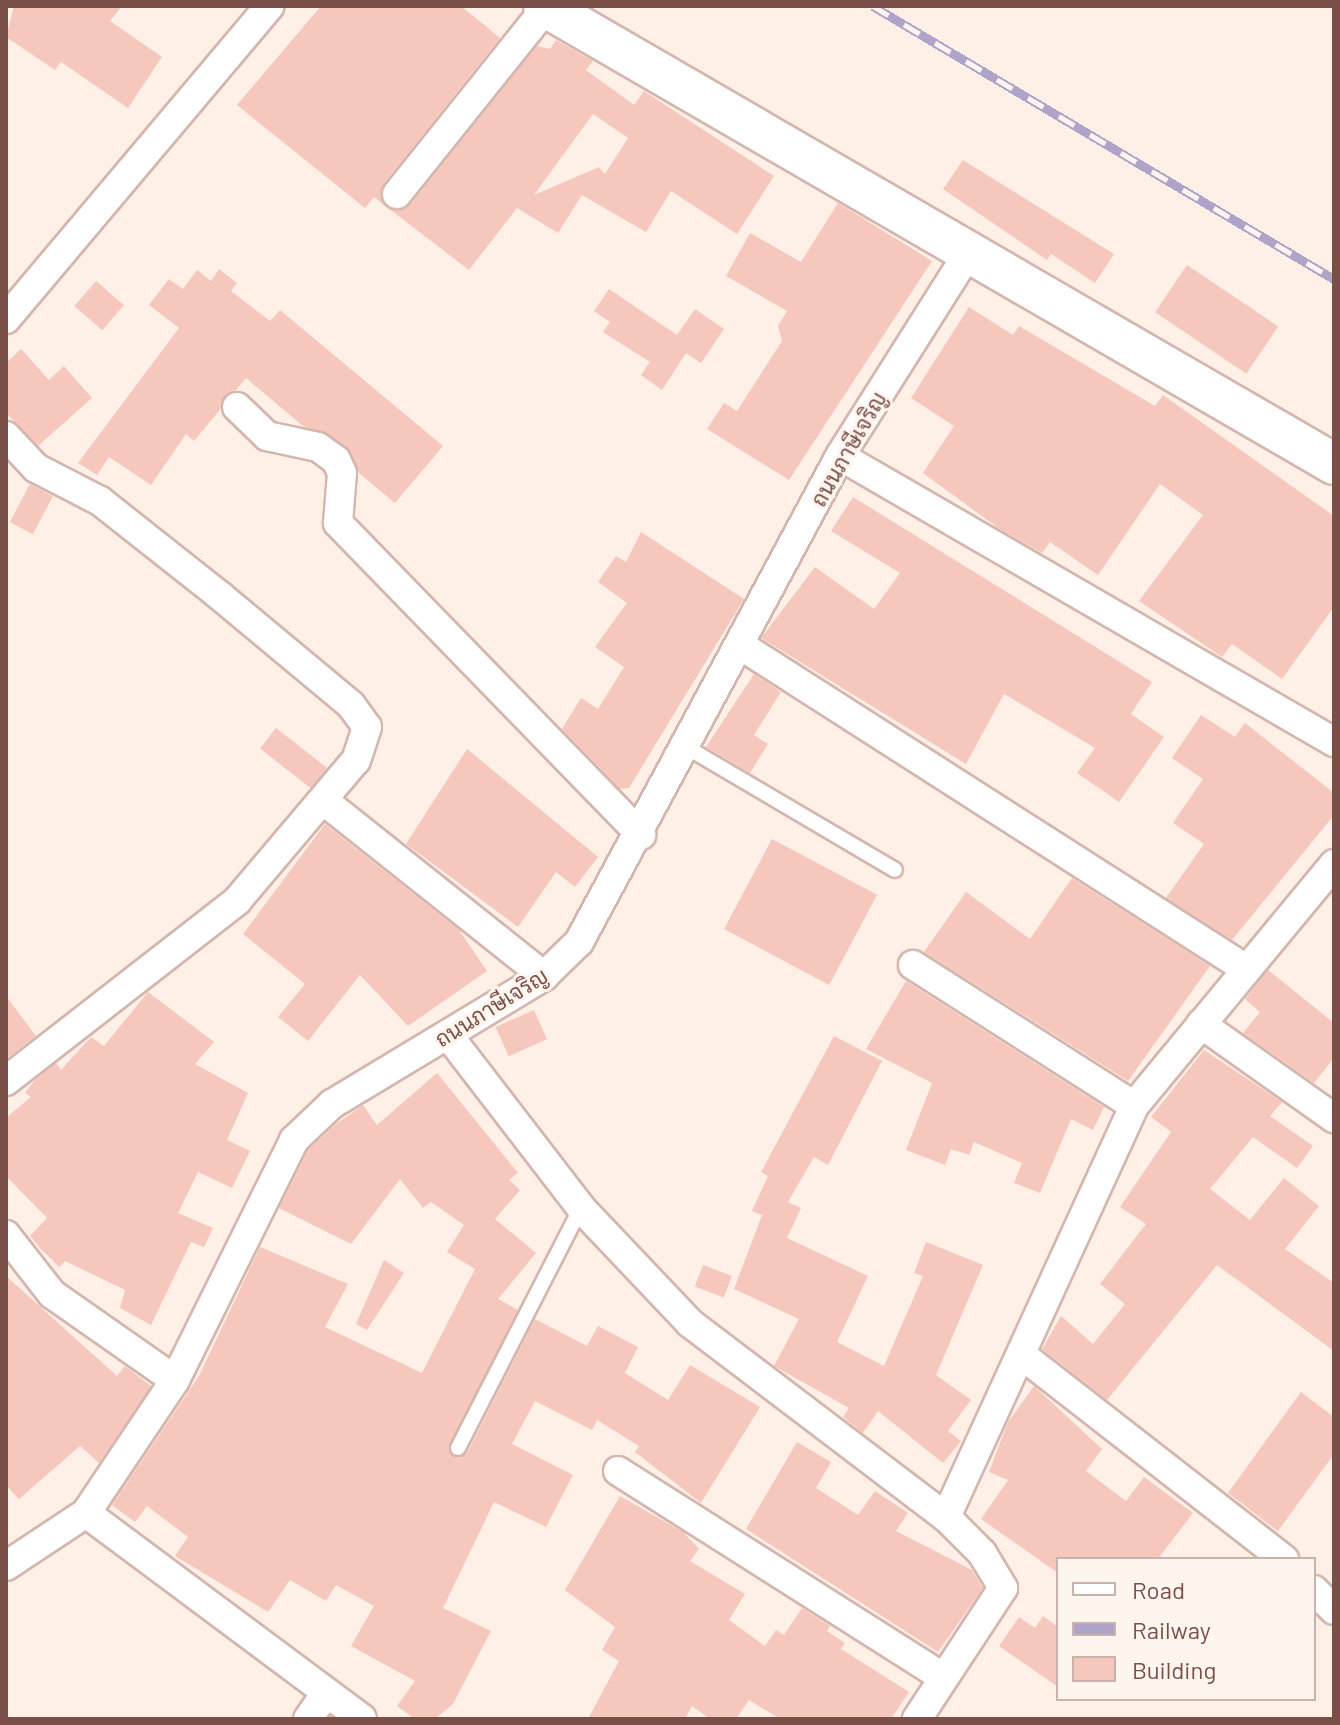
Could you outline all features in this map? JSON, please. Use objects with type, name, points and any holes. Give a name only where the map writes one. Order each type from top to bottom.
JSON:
[{"type":"street","points":[[6,319],[270,6]]},
{"type":"street","points":[[397,194],[545,7],[971,249],[1334,464]]},
{"type":"street","name":"ถนนภาษีเจริญ","points":[[6,1566],[86,1513],[175,1380],[294,1140],[332,1104],[544,976],[579,942],[688,748],[840,456],[971,249]]},
{"type":"street","points":[[237,407],[267,436],[318,447],[336,460],[342,473],[338,523],[641,835]]},
{"type":"street","points":[[6,436],[36,468],[112,510],[364,717],[364,743],[324,801],[228,909],[6,1081]]},
{"type":"street","points":[[840,456],[1334,742]]},
{"type":"street","points":[[740,645],[1246,969]]},
{"type":"street","points":[[324,801],[544,976]]},
{"type":"street","points":[[946,1517],[1023,1356],[1134,1106],[1334,864]]},
{"type":"street","points":[[913,965],[1134,1106]]},
{"type":"street","points":[[1201,1024],[1334,1118]]},
{"type":"street","points":[[448,1035],[581,1208],[690,1323],[946,1517],[982,1553],[1003,1588],[917,1719]]},
{"type":"street","points":[[6,1235],[52,1294],[175,1380]]},
{"type":"street","points":[[1023,1356],[1281,1557]]},
{"type":"street","points":[[618,1471],[943,1677]]},
{"type":"street","points":[[86,1513],[362,1719]]},
{"type":"street","points":[[1316,1592],[1334,1610]]},
{"type":"street","points":[[308,1719],[326,1693]]},
{"type":"lane","points":[[688,748],[895,870]]},
{"type":"lane","points":[[458,1448],[581,1208]]},
{"type":"building","points":[[14,6],[122,6],[110,21],[162,57],[128,108],[61,62],[55,70],[6,37]]},
{"type":"building","points":[[321,6],[461,6],[500,38],[384,183],[385,206],[374,197],[365,208],[237,105]]},
{"type":"building","points":[[556,40],[593,61],[586,70],[634,105],[644,91],[774,176],[737,234],[671,191],[646,232],[582,195],[558,233],[517,208],[469,270],[388,208],[410,205],[537,46],[550,49]],"holes":[[[593,114],[628,138],[605,174],[599,167],[534,195]]]},
{"type":"building","points":[[963,160],[1114,254],[1095,283],[1051,254],[1047,260],[943,189]]},
{"type":"building","points":[[838,203],[932,261],[789,480],[707,429],[724,403],[737,411],[782,341],[778,326],[787,311],[726,276],[750,233],[801,262]]},
{"type":"building","points":[[1187,265],[1278,327],[1246,374],[1155,312]]},
{"type":"building","points":[[219,269],[237,283],[231,291],[270,321],[280,310],[443,446],[395,503],[359,473],[346,446],[303,426],[246,378],[194,441],[186,434],[151,485],[109,457],[97,475],[78,463],[179,328],[149,305],[169,279],[183,289],[197,270],[211,281]]},
{"type":"building","points":[[96,281],[124,305],[102,330],[74,306]]},
{"type":"building","points":[[609,289],[677,335],[695,309],[724,329],[701,363],[686,353],[662,390],[641,375],[650,362],[603,332],[610,322],[594,311]]},
{"type":"building","points":[[969,307],[1013,335],[1019,326],[1155,406],[1163,395],[1334,516],[1334,607],[1282,679],[1232,644],[1222,657],[1139,601],[1203,515],[1160,484],[1098,575],[1050,542],[1042,553],[1001,530],[923,473],[954,426],[911,398]]},
{"type":"building","points":[[21,349],[49,380],[64,366],[92,398],[38,446],[6,413],[6,363]]},
{"type":"building","points":[[30,484],[53,496],[33,534],[10,522]]},
{"type":"building","points":[[853,497],[1152,682],[1131,714],[1164,737],[1119,802],[1077,773],[1095,748],[1004,694],[966,764],[761,638],[815,567],[874,609],[900,573],[831,531]]},
{"type":"building","points":[[641,532],[744,599],[629,788],[620,789],[562,729],[581,698],[598,709],[624,667],[595,647],[627,603],[598,582],[616,556],[626,562]]},
{"type":"building","points":[[754,674],[781,692],[754,735],[768,744],[750,773],[706,747]]},
{"type":"building","points":[[1201,715],[1235,737],[1245,723],[1334,793],[1334,815],[1232,940],[1166,898],[1204,844],[1173,823],[1203,779],[1172,758]]},
{"type":"building","points":[[276,728],[327,768],[311,789],[260,748]]},
{"type":"building","points":[[467,749],[598,857],[575,887],[556,872],[518,927],[406,844]]},
{"type":"building","points":[[325,824],[459,930],[487,971],[408,1026],[360,975],[308,1041],[278,1017],[305,984],[243,934]]},
{"type":"building","points":[[772,839],[877,895],[829,985],[724,929]]},
{"type":"building","points":[[1072,878],[1210,966],[1128,1081],[924,952],[966,892],[1030,939]]},
{"type":"building","points":[[1268,970],[1334,1023],[1334,1058],[1314,1083],[1243,1033],[1260,1012],[1245,999]]},
{"type":"building","points":[[906,981],[1104,1107],[1093,1130],[1071,1119],[1040,1193],[1014,1183],[1022,1163],[974,1142],[969,1155],[951,1149],[945,1165],[906,1150],[932,1083],[866,1049]]},
{"type":"building","points":[[148,992],[214,1042],[195,1064],[248,1093],[227,1140],[250,1151],[232,1188],[198,1172],[178,1213],[213,1228],[204,1247],[191,1242],[151,1325],[120,1308],[125,1290],[65,1261],[59,1267],[41,1249],[30,1236],[47,1218],[6,1176],[6,1118],[31,1097],[25,1093],[35,1080],[56,1063],[61,1070],[91,1037],[104,1046]]},
{"type":"building","points":[[6,996],[36,1036],[6,1059]]},
{"type":"building","points":[[534,1010],[547,1039],[509,1056],[496,1027]]},
{"type":"building","points":[[834,1036],[882,1061],[828,1165],[814,1157],[788,1202],[801,1208],[787,1238],[868,1276],[837,1342],[884,1366],[923,1276],[914,1273],[926,1242],[983,1265],[936,1375],[971,1400],[948,1431],[961,1441],[943,1463],[878,1411],[863,1433],[843,1417],[849,1408],[774,1366],[799,1319],[734,1289],[762,1215],[752,1211],[768,1176],[761,1172]]},
{"type":"building","points":[[1204,1050],[1282,1102],[1270,1116],[1313,1146],[1297,1168],[1253,1137],[1210,1189],[1250,1220],[1284,1178],[1319,1206],[1285,1249],[1334,1283],[1334,1351],[1217,1265],[1107,1400],[1042,1349],[1061,1316],[1093,1344],[1125,1304],[1100,1284],[1146,1224],[1120,1207],[1171,1132],[1151,1117]]},
{"type":"building","points":[[437,1073],[518,1173],[509,1180],[520,1190],[495,1219],[536,1253],[498,1299],[518,1310],[450,1454],[467,1453],[535,1319],[587,1346],[598,1326],[638,1347],[625,1373],[668,1400],[690,1365],[760,1407],[701,1503],[635,1452],[639,1446],[597,1420],[592,1430],[535,1401],[512,1444],[573,1475],[546,1527],[494,1502],[443,1608],[491,1631],[453,1704],[435,1719],[415,1719],[397,1706],[415,1681],[351,1646],[374,1606],[336,1585],[326,1601],[290,1580],[268,1612],[175,1556],[188,1537],[147,1506],[135,1522],[112,1505],[199,1376],[260,1247],[348,1284],[325,1327],[422,1373],[475,1269],[447,1252],[464,1225],[431,1202],[423,1208],[400,1179],[351,1244],[279,1208],[308,1150],[336,1124],[363,1105],[377,1125]]},
{"type":"building","points":[[384,1260],[404,1273],[367,1330],[356,1324]]},
{"type":"building","points":[[703,1265],[732,1276],[724,1298],[695,1286]]},
{"type":"building","points":[[6,1276],[117,1376],[125,1366],[151,1386],[99,1463],[80,1446],[19,1499],[6,1485]]},
{"type":"building","points":[[1034,1386],[1102,1449],[1086,1471],[1126,1501],[1144,1477],[1193,1513],[1160,1557],[1056,1557],[1056,1572],[981,1519],[1008,1480],[989,1472],[1008,1422]]},
{"type":"building","points":[[1301,1392],[1334,1417],[1334,1454],[1278,1531],[1228,1493]]},
{"type":"building","points":[[797,1442],[831,1462],[816,1488],[858,1515],[875,1491],[908,1513],[896,1531],[972,1570],[983,1588],[938,1652],[746,1529]]},
{"type":"building","points":[[620,1496],[683,1532],[699,1549],[690,1561],[745,1594],[729,1620],[765,1646],[776,1630],[784,1635],[802,1608],[830,1626],[827,1631],[845,1643],[841,1649],[909,1692],[891,1719],[780,1719],[749,1700],[736,1719],[710,1719],[692,1706],[685,1719],[588,1719],[619,1661],[602,1650],[615,1627],[565,1590]]},
{"type":"building","points":[[1043,1616],[1056,1626],[1056,1686],[999,1646],[1019,1617],[1035,1628]]},
{"type":"railway","points":[[873,6],[1334,279]]}]
